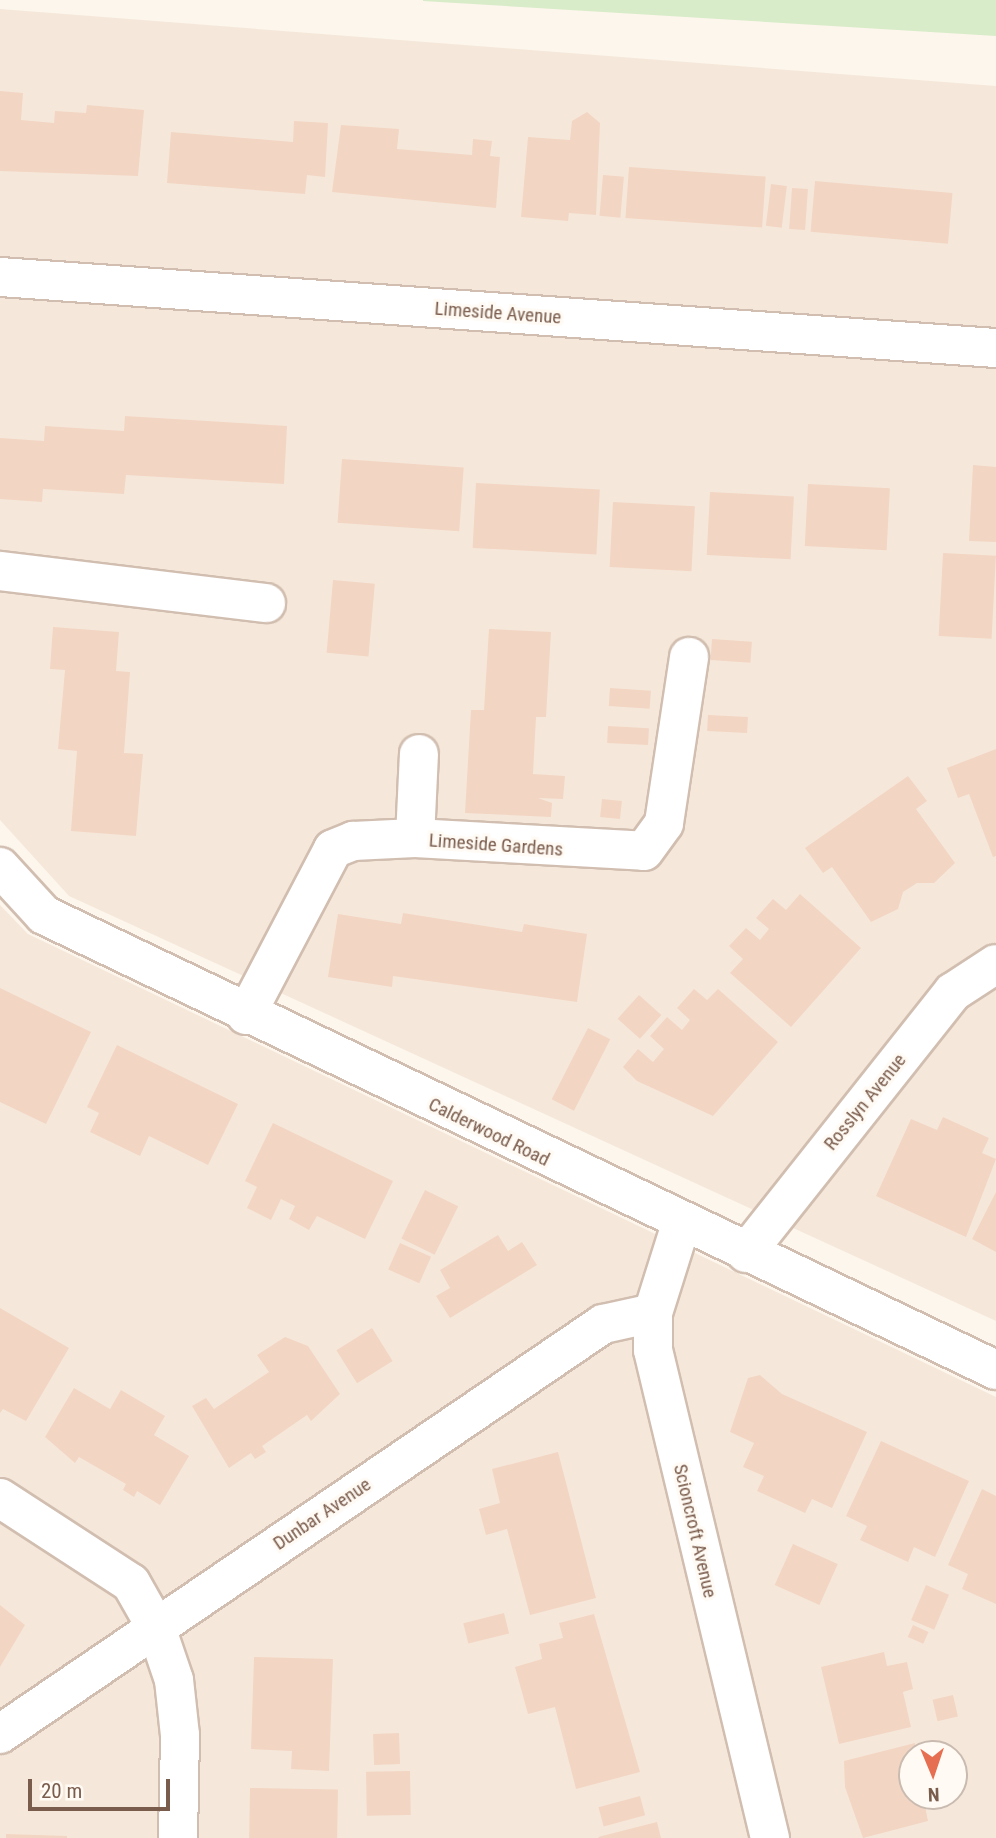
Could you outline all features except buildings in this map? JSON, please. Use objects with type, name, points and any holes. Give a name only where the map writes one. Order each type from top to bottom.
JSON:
[{"type":"street","name":"Limeside Avenue","points":[[0,277],[996,348]]},
{"type":"street","points":[[0,571],[266,603]]},
{"type":"street","name":"Limeside Gardens","points":[[246,1015],[333,849],[353,841],[415,838],[644,851],[664,822],[690,657]]},
{"type":"street","points":[[415,838],[419,754]]},
{"type":"street","name":"Calderwood Road","points":[[0,867],[44,915],[681,1224],[996,1370]]},
{"type":"street","name":"Rosslyn Avenue","points":[[746,1253],[953,992],[996,964]]},
{"type":"street","name":"Scioncroft Avenue","points":[[681,1224],[653,1313],[653,1350],[770,1838]]},
{"type":"street","name":"Dunbar Avenue","points":[[0,1734],[603,1324],[653,1313]]},
{"type":"street","points":[[0,1498],[131,1583],[156,1627],[174,1680],[180,1735],[178,1838]]},
{"type":"shaded area","points":[[0,9],[996,86],[996,1321],[69,896],[0,820]]},
{"type":"shaded area","points":[[0,905],[28,934],[996,1397],[996,1838],[0,1838]]},
{"type":"green space","points":[[423,0],[996,0],[996,36],[423,1]]}]
